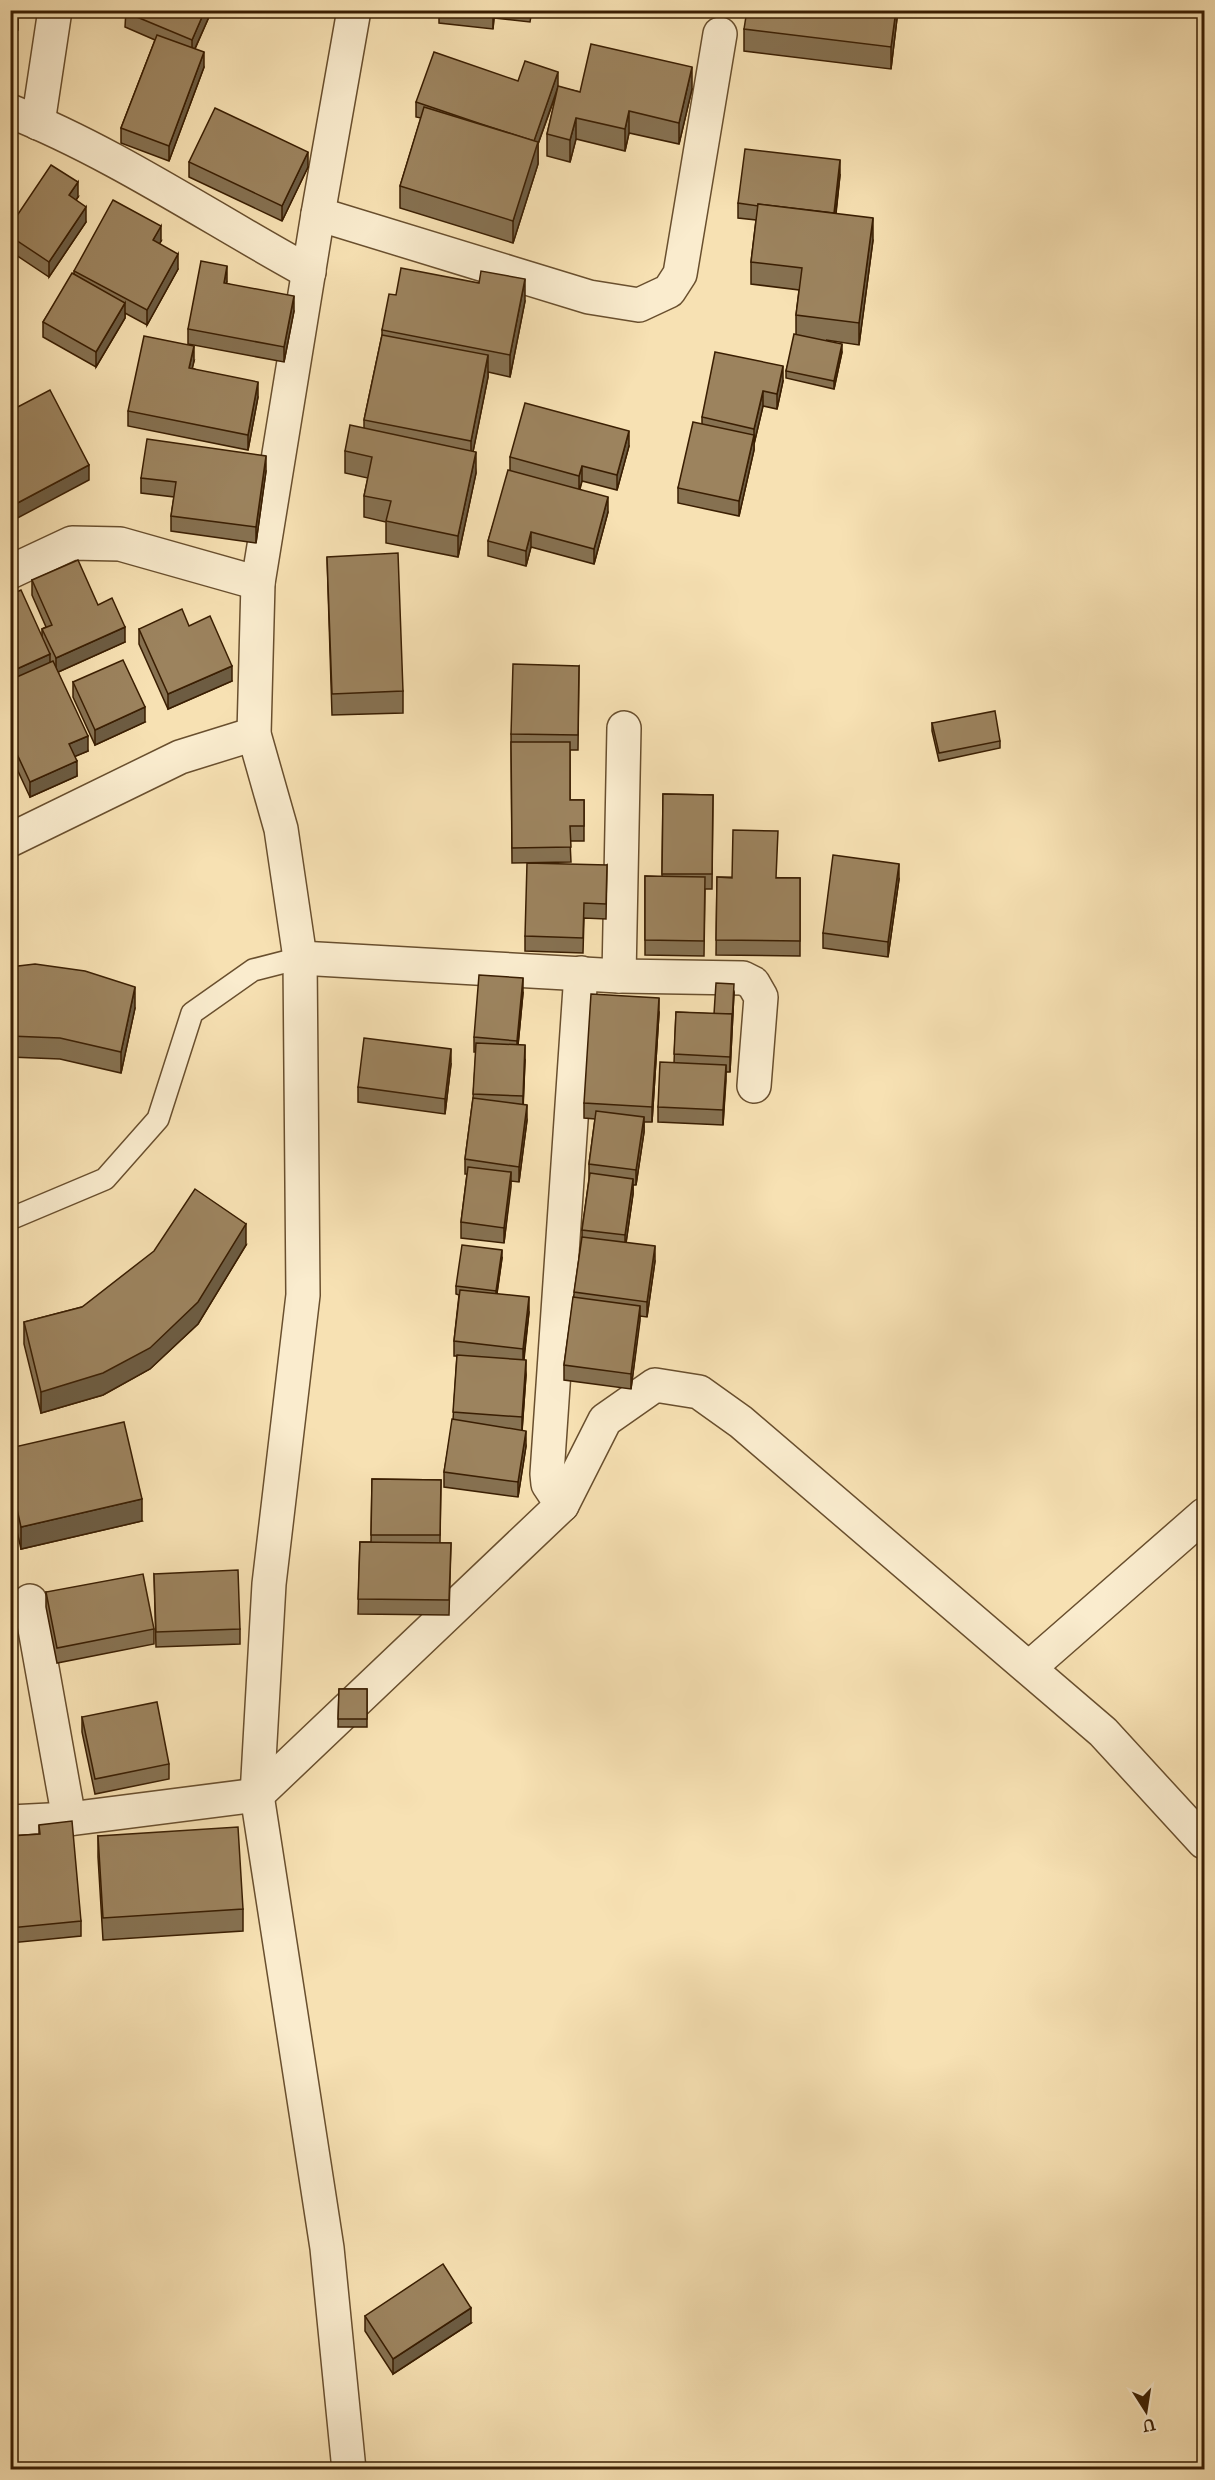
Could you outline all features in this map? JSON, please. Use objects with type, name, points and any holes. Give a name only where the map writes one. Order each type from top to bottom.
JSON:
[{"type":"street","points":[[55,10],[24,117],[107,156],[309,272]]},
{"type":"street","points":[[349,2469],[327,2248],[257,1795],[269,1584],[303,1295],[300,958],[281,829],[254,734],[258,583],[354,10]]},
{"type":"street","points":[[318,214],[589,297],[639,305],[669,291],[680,274],[720,34]]},
{"type":"street","points":[[10,572],[72,543],[120,544],[258,583]]},
{"type":"street","points":[[620,976],[624,728]]},
{"type":"street","points":[[10,840],[180,757],[254,734]]},
{"type":"street","points":[[300,958],[620,976],[743,978],[753,983],[761,997],[754,1086]]},
{"type":"street","points":[[562,1505],[548,1484],[547,1474],[580,973]]},
{"type":"street","points":[[10,1822],[69,1819],[257,1795],[562,1505],[605,1420],[655,1385],[699,1392],[741,1422],[1103,1732],[1204,1842]]},
{"type":"street","points":[[1029,1668],[1204,1515]]},
{"type":"street","points":[[30,1601],[69,1819]]},
{"type":"lane","points":[[10,1219],[105,1179],[158,1119],[192,1013],[253,970],[300,958]]},
{"type":"building","points":[[126,10],[205,10],[192,40],[125,12]]},
{"type":"building","points":[[462,10],[494,10],[493,14]]},
{"type":"building","points":[[747,10],[896,10],[891,47],[744,29]]},
{"type":"building","points":[[157,35],[204,52],[169,146],[121,128]]},
{"type":"building","points":[[591,44],[692,67],[679,123],[629,111],[625,129],[576,118],[570,140],[547,134],[558,86],[580,92]]},
{"type":"building","points":[[434,52],[518,81],[525,61],[558,72],[534,141],[416,102]]},
{"type":"building","points":[[424,107],[538,142],[513,221],[400,186]]},
{"type":"building","points":[[215,108],[308,152],[282,206],[189,162]]},
{"type":"building","points":[[745,149],[840,160],[834,213],[738,203]]},
{"type":"building","points":[[51,165],[78,182],[69,195],[86,207],[49,262],[10,236],[10,226]]},
{"type":"building","points":[[113,200],[161,226],[153,240],[178,254],[147,310],[74,271]]},
{"type":"building","points":[[758,204],[873,218],[859,323],[796,315],[802,268],[751,262]]},
{"type":"building","points":[[201,261],[227,266],[224,283],[294,296],[284,347],[188,329]]},
{"type":"building","points":[[401,268],[479,283],[481,271],[525,279],[510,355],[382,330],[389,294],[396,295]]},
{"type":"building","points":[[72,273],[125,303],[96,352],[43,322]]},
{"type":"building","points":[[794,334],[842,344],[834,381],[786,371]]},
{"type":"building","points":[[382,335],[488,355],[471,441],[364,420]]},
{"type":"building","points":[[144,336],[194,346],[189,368],[258,382],[248,435],[128,411]]},
{"type":"building","points":[[715,352],[783,366],[777,394],[763,391],[754,429],[702,417]]},
{"type":"building","points":[[50,390],[89,465],[10,507],[10,411]]},
{"type":"building","points":[[525,403],[629,431],[617,475],[582,466],[579,476],[510,457]]},
{"type":"building","points":[[693,422],[754,435],[739,501],[678,488]]},
{"type":"building","points":[[350,425],[476,452],[458,536],[386,521],[391,501],[364,496],[372,457],[345,451]]},
{"type":"building","points":[[147,439],[266,456],[256,527],[171,516],[176,482],[141,478]]},
{"type":"building","points":[[508,470],[608,497],[594,549],[531,532],[526,551],[488,541]]},
{"type":"building","points":[[398,553],[403,691],[332,694],[327,557]]},
{"type":"building","points":[[78,560],[98,605],[112,598],[125,627],[56,658],[42,629],[52,625],[32,580]]},
{"type":"building","points":[[21,590],[50,654],[10,672],[10,595]]},
{"type":"building","points":[[182,609],[189,626],[210,616],[232,666],[168,694],[139,629]]},
{"type":"building","points":[[123,660],[145,707],[95,730],[73,682]]},
{"type":"building","points":[[53,661],[88,736],[69,744],[77,761],[30,782],[10,739],[10,680]]},
{"type":"building","points":[[513,664],[579,666],[578,735],[511,734]]},
{"type":"building","points":[[995,711],[1000,741],[939,753],[932,723]]},
{"type":"building","points":[[511,742],[570,742],[570,800],[584,800],[584,826],[570,826],[571,847],[512,848]]},
{"type":"building","points":[[663,794],[713,795],[712,874],[662,874]]},
{"type":"building","points":[[733,830],[778,831],[776,878],[800,878],[800,941],[716,940],[717,877],[732,878]]},
{"type":"building","points":[[833,855],[899,864],[888,942],[823,933]]},
{"type":"building","points":[[527,863],[607,865],[606,904],[584,903],[583,938],[525,936]]},
{"type":"building","points":[[645,876],[705,877],[704,941],[645,940]]},
{"type":"building","points":[[35,964],[85,971],[135,987],[121,1052],[60,1038],[10,1036],[10,967]]},
{"type":"building","points":[[479,975],[523,978],[517,1041],[474,1037]]},
{"type":"building","points":[[716,983],[734,984],[732,1022],[732,1014],[714,1014]]},
{"type":"building","points":[[591,994],[659,998],[652,1107],[584,1103]]},
{"type":"building","points":[[676,1012],[732,1014],[730,1057],[674,1054]]},
{"type":"building","points":[[364,1038],[451,1049],[445,1099],[358,1087]]},
{"type":"building","points":[[476,1043],[525,1045],[523,1096],[473,1094]]},
{"type":"building","points":[[660,1062],[726,1065],[723,1110],[658,1107]]},
{"type":"building","points":[[473,1098],[527,1105],[519,1167],[465,1159]]},
{"type":"building","points":[[596,1111],[644,1117],[636,1170],[589,1164]]},
{"type":"building","points":[[468,1167],[511,1172],[504,1228],[461,1222]]},
{"type":"building","points":[[590,1173],[633,1179],[625,1235],[582,1230]]},
{"type":"building","points":[[195,1189],[246,1224],[198,1302],[150,1348],[103,1373],[41,1392],[24,1322],[82,1307],[154,1251]]},
{"type":"building","points":[[582,1237],[655,1246],[647,1302],[574,1292]]},
{"type":"building","points":[[462,1245],[502,1250],[496,1291],[456,1286]]},
{"type":"building","points":[[460,1290],[529,1297],[523,1349],[454,1341]]},
{"type":"building","points":[[573,1297],[640,1306],[631,1374],[564,1365]]},
{"type":"building","points":[[457,1355],[526,1360],[522,1417],[453,1412]]},
{"type":"building","points":[[452,1419],[526,1431],[518,1482],[444,1472]]},
{"type":"building","points":[[124,1422],[142,1499],[21,1527],[10,1478],[10,1448]]},
{"type":"building","points":[[372,1479],[441,1480],[440,1535],[371,1535]]},
{"type":"building","points":[[360,1542],[451,1543],[449,1600],[358,1599]]},
{"type":"building","points":[[238,1570],[240,1629],[156,1632],[154,1574]]},
{"type":"building","points":[[143,1574],[154,1629],[57,1648],[46,1592]]},
{"type":"building","points":[[339,1689],[367,1689],[367,1719],[338,1719]]},
{"type":"building","points":[[157,1702],[169,1764],[95,1779],[82,1717]]},
{"type":"building","points":[[72,1821],[81,1921],[10,1928],[10,1836],[40,1834],[39,1825]]},
{"type":"building","points":[[238,1827],[243,1909],[103,1918],[98,1836]]},
{"type":"building","points":[[443,2264],[471,2308],[393,2359],[365,2316]]}]
